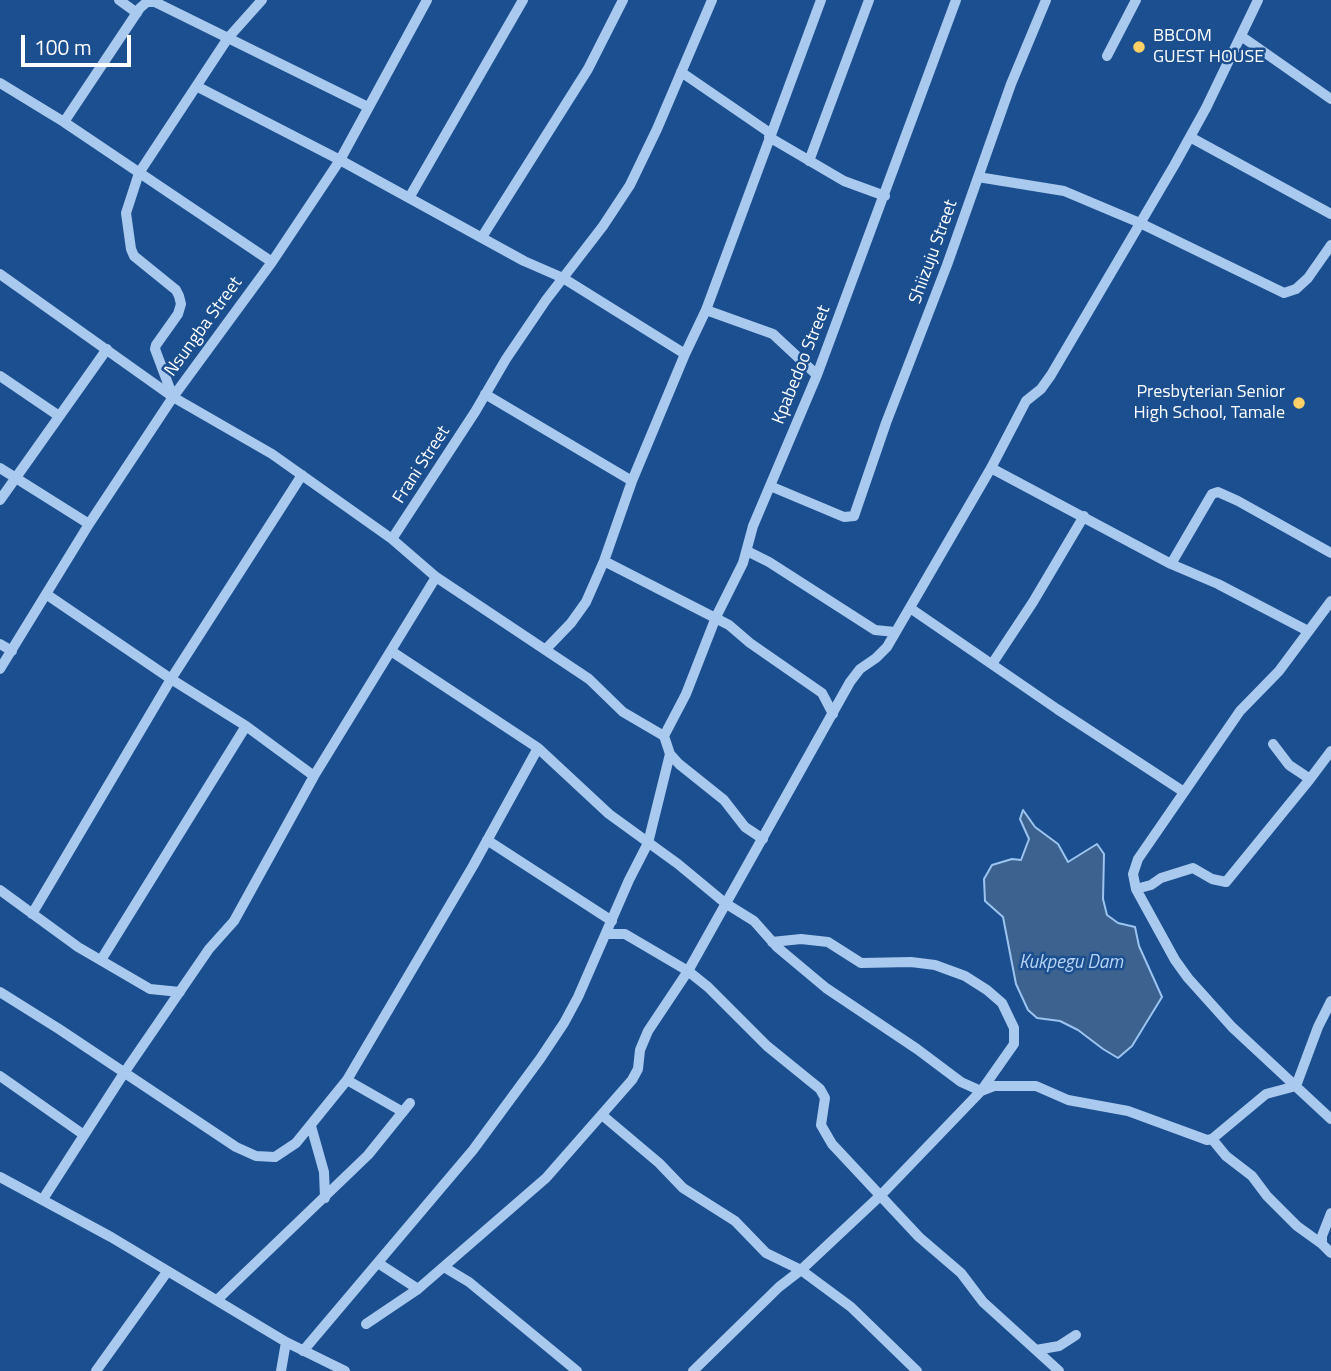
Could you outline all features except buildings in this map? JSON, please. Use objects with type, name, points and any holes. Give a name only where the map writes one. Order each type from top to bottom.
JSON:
[{"type":"street","points":[[119,0],[137,13]]},
{"type":"street","points":[[173,397],[155,349],[178,314],[181,304],[176,290],[139,262],[131,249],[126,213],[139,173],[228,38],[262,0]]},
{"type":"street","name":"Nsungba Street","points":[[0,669],[89,524],[173,397],[272,262],[340,160],[427,0]]},
{"type":"street","points":[[409,198],[523,0]]},
{"type":"street","points":[[482,237],[588,69],[623,0]]},
{"type":"street","name":"Frani Street","points":[[391,539],[506,359],[630,185],[712,0]]},
{"type":"street","points":[[545,650],[571,624],[586,602],[604,561],[632,481],[706,310],[821,0]]},
{"type":"street","points":[[809,160],[869,0]]},
{"type":"street","name":"Kpabedoo Street","points":[[664,736],[686,694],[716,617],[747,551],[753,526],[817,375],[956,0]]},
{"type":"street","name":"Shiizuju Street","points":[[770,486],[844,517],[854,516],[1011,84],[1046,0]]},
{"type":"street","points":[[1107,56],[1136,0]]},
{"type":"street","points":[[366,1324],[418,1289],[546,1178],[632,1080],[638,1069],[640,1050],[648,1031],[688,971],[855,675],[883,652],[991,468],[1026,401],[1041,389],[1051,375],[1190,137],[1258,0]]},
{"type":"street","points":[[64,122],[146,2],[155,2],[368,107]]},
{"type":"street","points":[[1241,36],[1331,99]]},
{"type":"street","points":[[681,72],[809,160],[844,181],[885,196]]},
{"type":"street","points":[[0,83],[64,122],[272,262]]},
{"type":"street","points":[[198,87],[563,278],[685,354]]},
{"type":"street","points":[[1190,137],[1331,214]]},
{"type":"street","points":[[978,177],[1064,191],[1140,223],[1284,293],[1296,289],[1308,278],[1331,245]]},
{"type":"street","points":[[0,274],[173,397],[272,454],[391,539],[436,576],[589,679],[623,712],[664,736],[670,754],[687,772],[730,806],[746,827],[763,839]]},
{"type":"street","points":[[706,310],[773,334],[817,375]]},
{"type":"street","points":[[0,500],[107,349]]},
{"type":"street","points":[[0,376],[59,416]]},
{"type":"street","points":[[485,394],[632,481]]},
{"type":"street","points":[[0,468],[89,524]]},
{"type":"street","points":[[991,468],[1171,564],[1218,584],[1308,631]]},
{"type":"street","points":[[32,914],[171,679],[302,475]]},
{"type":"street","points":[[1171,564],[1212,494],[1218,492],[1331,553]]},
{"type":"street","points":[[992,664],[1040,592],[1084,516]]},
{"type":"street","points":[[747,551],[769,562],[875,630],[895,632]]},
{"type":"street","points":[[604,561],[716,617],[809,682],[822,693],[833,714]]},
{"type":"street","points":[[43,1199],[124,1073],[209,949],[234,921],[314,776],[436,576]]},
{"type":"street","points":[[46,594],[246,726],[314,776]]},
{"type":"street","points":[[1331,601],[1279,671],[1240,711],[1138,859],[1133,874],[1136,889],[1175,961],[1188,978],[1232,1027],[1331,1119]]},
{"type":"street","points":[[910,608],[1184,792]]},
{"type":"street","points":[[0,645],[12,652]]},
{"type":"street","points":[[391,650],[538,748],[609,814],[726,903],[754,921],[772,942],[846,1002],[961,1082],[981,1091],[994,1086],[1036,1086],[1068,1100],[1128,1111],[1203,1139],[1213,1139],[1266,1094],[1296,1087]]},
{"type":"street","points":[[101,960],[246,726]]},
{"type":"street","points":[[1273,744],[1289,765],[1310,779]]},
{"type":"street","points":[[0,992],[236,1147],[257,1156],[275,1157],[284,1153],[311,1126],[346,1080],[538,748]]},
{"type":"street","points":[[1136,889],[1193,868],[1213,879],[1226,882],[1331,751]]},
{"type":"street","points":[[303,1351],[472,1150],[540,1059],[578,997],[629,880],[648,844],[670,754]]},
{"type":"street","points":[[487,840],[613,918],[625,934],[688,971],[758,1038],[820,1088],[825,1102],[821,1122],[827,1137],[919,1237],[961,1273],[983,1302],[1059,1371]]},
{"type":"street","points":[[0,890],[101,960],[155,991],[180,992]]},
{"type":"street","points":[[606,934],[625,934]]},
{"type":"street","points":[[692,1371],[779,1287],[801,1270],[881,1195],[981,1091],[1014,1044],[1014,1028],[1002,1003],[965,976],[935,965],[911,962],[861,963],[828,942],[801,939],[772,942]]},
{"type":"street","points":[[155,991],[166,1012]]},
{"type":"street","points":[[1296,1087],[1318,1027],[1331,1001]]},
{"type":"street","points":[[0,1076],[84,1135]]},
{"type":"street","points":[[346,1080],[402,1112]]},
{"type":"street","points":[[217,1300],[368,1155],[410,1103]]},
{"type":"street","points":[[602,1115],[659,1163],[683,1188],[735,1221],[766,1254],[801,1270],[851,1307],[918,1371]]},
{"type":"street","points":[[311,1126],[324,1172],[325,1198]]},
{"type":"street","points":[[1213,1139],[1226,1156],[1252,1176],[1267,1196],[1297,1226],[1331,1253]]},
{"type":"street","points":[[0,1177],[123,1244],[286,1342],[345,1371]]},
{"type":"street","points":[[1322,1244],[1322,1236],[1331,1213]]},
{"type":"street","points":[[378,1263],[418,1289]]},
{"type":"street","points":[[444,1267],[469,1282],[577,1371]]},
{"type":"street","points":[[96,1371],[167,1272]]},
{"type":"street","points":[[1036,1350],[1059,1346],[1076,1335]]},
{"type":"street","points":[[281,1371],[286,1342]]},
{"type":"water","name":"Kukpegu Dam","points":[[1023,810],[1035,827],[1058,844],[1068,862],[1097,844],[1104,854],[1103,899],[1107,915],[1118,923],[1135,927],[1139,946],[1162,997],[1132,1046],[1118,1058],[1060,1021],[1037,1018],[1028,1010],[1016,984],[1003,917],[985,901],[984,879],[992,865],[1012,859],[1021,860],[1029,839],[1020,819]]},
{"type":"place","name":"BBCOM GUEST HOUSE","points":[[1139,47]]},
{"type":"place","name":"Presbyterian Senior High School, Tamale","points":[[1299,403]]}]
